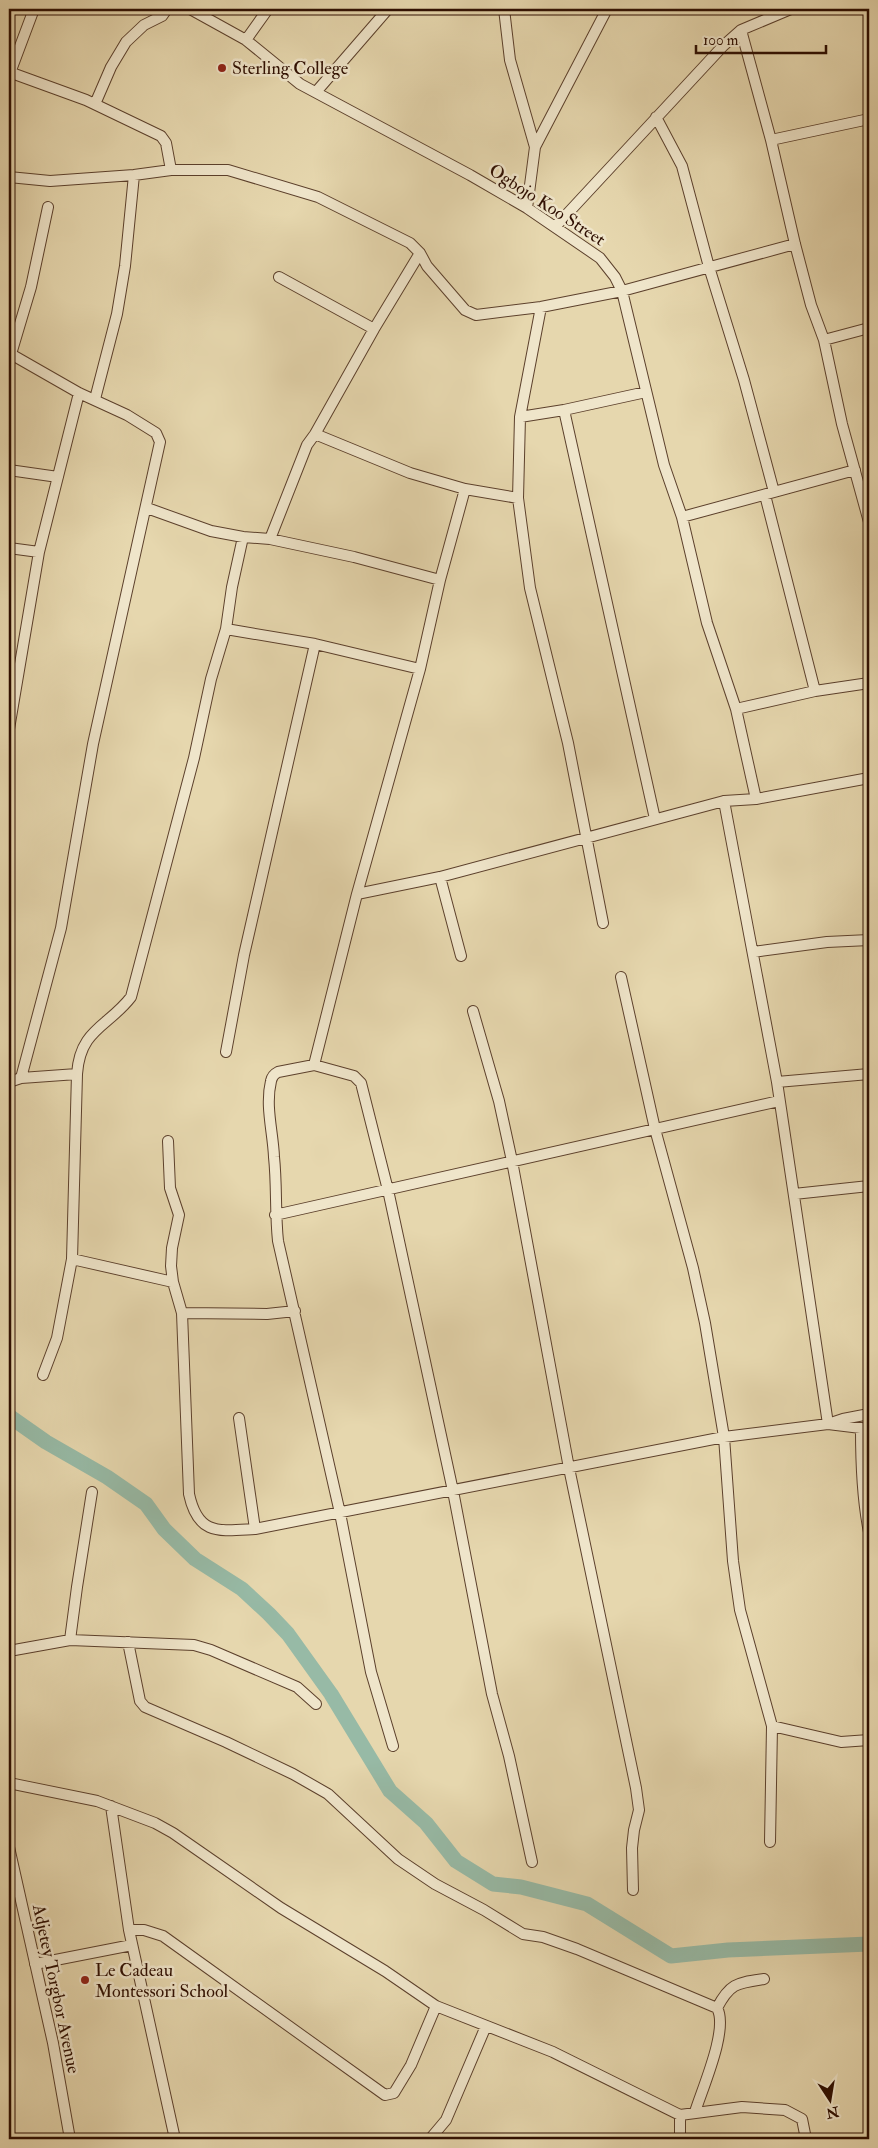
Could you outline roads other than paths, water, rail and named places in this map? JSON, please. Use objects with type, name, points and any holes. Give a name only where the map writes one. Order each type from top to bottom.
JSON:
[{"type":"street","points":[[34,9],[9,72],[95,104],[164,138],[170,170]]},
{"type":"street","points":[[95,104],[111,67],[126,42],[144,25],[162,16],[167,9]]},
{"type":"street","name":"Ogbojo Koo Street","points":[[190,9],[246,40],[292,78],[527,208],[600,258],[615,277],[622,291],[664,465],[682,517],[707,623],[736,709],[756,799]]},
{"type":"street","points":[[246,40],[268,9]]},
{"type":"street","points":[[316,92],[388,9]]},
{"type":"street","points":[[504,9],[510,60],[535,147]]},
{"type":"street","points":[[527,208],[535,147],[607,9]]},
{"type":"street","points":[[555,227],[723,46],[741,30],[791,9]]},
{"type":"street","points":[[741,30],[771,140],[795,244],[824,340],[869,522]]},
{"type":"street","points":[[656,117],[682,166],[709,267],[744,380],[815,691]]},
{"type":"street","points":[[771,140],[869,119]]},
{"type":"street","points":[[9,177],[50,181],[134,175],[170,170],[228,170],[318,197],[410,243],[465,310],[470,314],[476,315],[541,307],[622,291],[795,244]]},
{"type":"street","points":[[95,399],[118,304],[125,266],[134,175]]},
{"type":"street","points":[[22,1078],[61,928],[93,744],[147,508],[160,442],[156,433],[127,415],[79,393],[10,354],[31,287],[48,207]]},
{"type":"street","points":[[270,539],[302,454],[420,253]]},
{"type":"street","points":[[279,277],[374,329]]},
{"type":"street","points":[[541,307],[520,417],[518,498],[530,588],[568,744],[603,924]]},
{"type":"street","points":[[824,340],[869,328]]},
{"type":"street","points":[[520,417],[564,410],[646,392]]},
{"type":"street","points":[[9,729],[13,685],[40,552],[79,393]]},
{"type":"street","points":[[564,410],[655,819]]},
{"type":"street","points":[[315,434],[410,473],[465,489],[518,498]]},
{"type":"street","points":[[9,470],[58,477]]},
{"type":"street","points":[[682,517],[855,470]]},
{"type":"street","points":[[314,1065],[357,894],[420,669],[440,580],[465,489]]},
{"type":"street","points":[[147,508],[211,531],[243,537],[270,539],[354,557],[440,580]]},
{"type":"street","points":[[43,1375],[57,1338],[72,1259],[78,1061],[82,1048],[102,1023],[124,1007],[131,997],[194,758],[211,679],[226,629],[232,587],[243,537]]},
{"type":"street","points":[[9,548],[40,552]]},
{"type":"street","points":[[226,629],[315,644],[420,669]]},
{"type":"street","points":[[226,1052],[246,946],[315,644]]},
{"type":"street","points":[[736,709],[815,691],[869,683]]},
{"type":"street","points":[[357,894],[440,877],[724,800],[756,799],[869,778]]},
{"type":"street","points":[[724,800],[777,1082],[828,1424]]},
{"type":"street","points":[[440,877],[461,956]]},
{"type":"street","points":[[753,952],[826,942],[869,940]]},
{"type":"street","points":[[621,978],[655,1129],[703,1314],[724,1437],[733,1561],[740,1610],[772,1726],[770,1842]]},
{"type":"street","points":[[474,1011],[499,1101],[512,1162],[569,1468],[639,1810],[632,1848],[633,1890]]},
{"type":"street","points":[[394,1746],[371,1672],[340,1513],[295,1311],[281,1258],[276,1214],[275,1159],[269,1121],[271,1078],[278,1072],[314,1065],[354,1076],[360,1080],[388,1190],[453,1491],[492,1694],[509,1756],[532,1862]]},
{"type":"street","points":[[9,1082],[22,1078],[77,1074]]},
{"type":"street","points":[[777,1082],[869,1074]]},
{"type":"street","points":[[276,1214],[779,1101]]},
{"type":"street","points":[[168,1141],[170,1188],[179,1215],[171,1258],[173,1282],[182,1313],[188,1470],[192,1510],[199,1520],[212,1528],[221,1531],[255,1529],[724,1437],[828,1424],[869,1414]]},
{"type":"street","points":[[794,1194],[869,1186]]},
{"type":"street","points":[[72,1259],[173,1282]]},
{"type":"street","points":[[182,1313],[267,1314],[295,1311]]},
{"type":"street","points":[[239,1418],[255,1529]]},
{"type":"street","points":[[828,1424],[865,1429],[861,1471],[865,1514],[869,1532]]},
{"type":"street","points":[[70,1640],[76,1587],[92,1492]]},
{"type":"street","points":[[9,1651],[70,1640],[194,1645],[211,1650],[297,1686],[316,1704]]},
{"type":"street","points":[[128,1642],[140,1701],[145,1707],[226,1742],[328,1794],[398,1859],[435,1884],[484,1910],[523,1934],[543,1937],[577,1949],[717,2008]]},
{"type":"street","points":[[772,1726],[842,1742],[869,1740]]},
{"type":"street","points":[[9,1783],[98,1801],[155,1823],[173,1833],[281,1908],[385,1971],[436,2006],[553,2052],[680,2115],[742,2107],[785,2110],[802,2118],[806,2139]]},
{"type":"street","points":[[111,1806],[129,1930],[175,2139]]},
{"type":"street","name":"Adjetey Torgbor Avenue","points":[[9,1847],[53,2043],[70,2139]]},
{"type":"street","points":[[129,1930],[144,1930],[163,1936],[384,2095],[394,2093],[411,2065],[436,2006]]},
{"type":"street","points":[[35,1964],[132,1945]]},
{"type":"street","points":[[695,2112],[719,2038],[721,2020],[717,2008],[727,1990],[734,1985],[764,1979]]},
{"type":"street","points":[[430,2139],[446,2120],[486,2026]]},
{"type":"street","points":[[680,2115],[680,2139]]},
{"type":"waterway","points":[[9,1416],[46,1442],[107,1477],[146,1504],[164,1529],[195,1559],[242,1589],[269,1614],[288,1634],[331,1694],[390,1791],[426,1823],[456,1861],[493,1884],[521,1887],[587,1904],[671,1956],[728,1950],[869,1944]]},
{"type":"place","name":"Sterling College","points":[[222,68]]},
{"type":"place","name":"Le Cadeau Montessori School","points":[[85,1980]]}]
